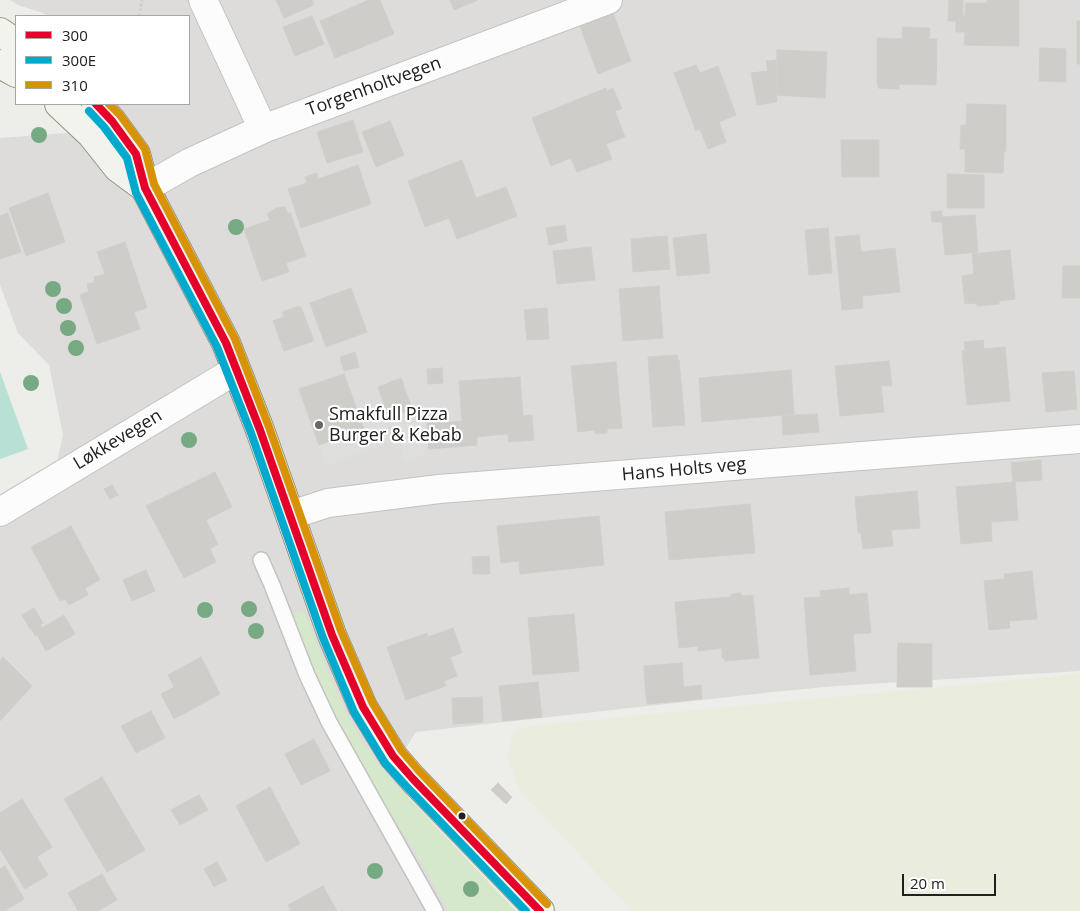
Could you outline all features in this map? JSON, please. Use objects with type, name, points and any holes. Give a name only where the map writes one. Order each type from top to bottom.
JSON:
[{"type":"main road","points":[[0,32],[15,42]]},
{"type":"main road","points":[[0,64],[15,72]]},
{"type":"main road","points":[[60,105],[91,134],[118,168],[145,188]]},
{"type":"main road","points":[[97,105],[112,121],[136,154],[145,188],[226,343],[260,430],[332,635],[355,690],[379,735],[393,756],[413,779],[540,911]]},
{"type":"street","points":[[203,0],[263,129]]},
{"type":"street","name":"Torgenholtvegen","points":[[145,188],[189,163],[263,129],[608,0]]},
{"type":"street","name":"Løkkevegen","points":[[0,512],[236,370]]},
{"type":"street","name":"Hans Holts veg","points":[[290,515],[328,503],[438,489],[1080,439]]},
{"type":"lane","points":[[260,560],[272,585],[307,675],[329,722],[436,911]]},
{"type":"path","points":[[139,15],[142,0]]},
{"type":"shaded area","points":[[10,0],[1080,0],[1080,671],[836,686],[416,732],[402,754],[407,797],[463,911],[0,911],[0,508],[57,462],[63,435],[49,365],[18,333],[0,285],[0,138],[92,131],[100,105],[190,105],[190,15],[47,15],[18,5]]},
{"type":"shaded area","points":[[424,421],[426,456],[403,460],[400,425]]},
{"type":"shaded area","points":[[383,422],[390,443],[326,465],[319,445]]},
{"type":"shaded area","points":[[1080,674],[1080,911],[632,911],[520,791],[507,756],[514,731],[539,725]]},
{"type":"green space","points":[[0,372],[28,449],[0,459]]},
{"type":"green space","points":[[295,612],[305,614],[333,684],[364,744],[391,779],[516,911],[449,911],[414,850],[360,765],[332,712],[303,643],[294,617]]},
{"type":"building","points":[[276,0],[312,0],[314,5],[284,18]]},
{"type":"building","points":[[369,0],[380,0],[394,34],[335,58],[320,21]]},
{"type":"building","points":[[450,0],[478,0],[454,10]]},
{"type":"building","points":[[949,0],[963,0],[963,16],[965,16],[966,3],[987,3],[987,0],[1019,0],[1019,46],[964,45],[965,32],[956,32],[956,21],[948,21]]},
{"type":"building","points":[[613,13],[631,61],[598,74],[580,26]]},
{"type":"building","points":[[312,16],[324,44],[295,56],[283,27]]},
{"type":"building","points":[[1077,21],[1080,21],[1080,64],[1077,64]]},
{"type":"building","points":[[903,27],[930,28],[929,39],[937,39],[936,85],[899,84],[899,89],[878,88],[877,38],[902,39]]},
{"type":"building","points":[[1040,48],[1066,49],[1066,82],[1039,81]]},
{"type":"building","points":[[777,50],[827,52],[825,98],[776,95]]},
{"type":"building","points":[[776,60],[777,102],[757,105],[751,73],[768,71],[766,61]]},
{"type":"building","points":[[696,65],[700,73],[718,66],[736,115],[719,122],[726,142],[708,149],[700,129],[696,131],[674,73]]},
{"type":"building","points":[[606,88],[607,91],[613,88],[622,109],[615,111],[625,137],[606,144],[612,159],[577,172],[571,158],[551,166],[532,118]]},
{"type":"building","points":[[967,104],[1006,105],[1006,151],[1004,151],[1003,173],[965,172],[965,149],[960,149],[961,125],[966,125]]},
{"type":"building","points":[[353,120],[363,152],[327,163],[317,132]]},
{"type":"building","points":[[390,121],[404,155],[376,167],[362,132]]},
{"type":"building","points":[[841,140],[879,140],[879,177],[842,177]]},
{"type":"building","points":[[462,160],[476,198],[506,187],[517,216],[457,239],[449,218],[425,227],[408,181]]},
{"type":"building","points":[[358,165],[371,204],[301,228],[288,189],[307,183],[305,177],[317,173],[318,179]]},
{"type":"building","points":[[947,174],[984,175],[984,208],[947,208]]},
{"type":"building","points":[[48,193],[65,242],[26,256],[9,208]]},
{"type":"building","points":[[285,207],[288,214],[290,212],[306,256],[286,263],[289,272],[262,281],[244,229],[270,220],[267,214],[276,208]]},
{"type":"building","points":[[942,211],[942,217],[975,215],[978,252],[945,255],[942,222],[932,222],[931,212]]},
{"type":"building","points":[[8,213],[21,252],[0,259],[0,216]]},
{"type":"building","points":[[565,225],[567,241],[549,245],[546,228]]},
{"type":"building","points":[[828,228],[832,273],[809,275],[805,230]]},
{"type":"building","points":[[706,234],[710,273],[677,276],[673,238]]},
{"type":"building","points":[[859,235],[861,252],[895,248],[900,292],[862,296],[863,308],[842,310],[835,237]]},
{"type":"building","points":[[667,236],[670,269],[633,272],[631,239]]},
{"type":"building","points":[[125,242],[147,308],[134,312],[140,329],[97,344],[80,295],[89,291],[87,284],[95,282],[94,277],[105,274],[97,252]]},
{"type":"building","points":[[591,247],[595,280],[557,284],[553,251]]},
{"type":"building","points":[[1010,250],[1015,299],[999,301],[999,304],[977,306],[977,303],[965,304],[962,276],[974,274],[972,254]]},
{"type":"building","points":[[1063,266],[1080,266],[1080,298],[1062,298]]},
{"type":"building","points":[[659,286],[663,338],[623,341],[619,289]]},
{"type":"building","points":[[351,288],[367,332],[326,347],[310,303]]},
{"type":"building","points":[[299,306],[314,341],[284,351],[273,321],[284,317],[282,312]]},
{"type":"building","points":[[547,308],[549,339],[527,340],[524,310]]},
{"type":"building","points":[[983,340],[984,349],[1005,347],[1010,401],[967,405],[962,351],[965,351],[964,342]]},
{"type":"building","points":[[355,352],[359,367],[344,371],[340,357]]},
{"type":"building","points":[[677,355],[685,425],[653,427],[648,357]]},
{"type":"building","points":[[889,361],[892,386],[881,386],[884,412],[840,416],[835,366]]},
{"type":"building","points":[[616,362],[622,428],[607,429],[607,433],[595,434],[595,430],[578,432],[571,366]]},
{"type":"building","points":[[442,368],[443,383],[428,384],[427,369]]},
{"type":"building","points":[[791,370],[794,414],[702,422],[699,378]]},
{"type":"building","points":[[1074,371],[1077,409],[1046,412],[1042,373]]},
{"type":"building","points":[[344,374],[364,429],[319,445],[299,389]]},
{"type":"building","points":[[520,377],[523,416],[532,415],[534,440],[509,442],[508,434],[494,435],[489,379]]},
{"type":"building","points":[[401,378],[412,409],[389,418],[378,387]]},
{"type":"building","points":[[489,379],[494,435],[477,437],[477,445],[429,449],[426,414],[443,413],[444,423],[462,421],[459,381]]},
{"type":"building","points":[[817,414],[819,432],[783,435],[782,416]]},
{"type":"building","points":[[1041,460],[1042,480],[1013,482],[1011,463]]},
{"type":"building","points":[[215,472],[232,507],[206,520],[218,544],[210,549],[216,562],[184,578],[146,506]]},
{"type":"building","points":[[1015,482],[1018,520],[991,522],[992,541],[961,544],[956,487]]},
{"type":"building","points":[[112,485],[118,495],[110,499],[104,489]]},
{"type":"building","points":[[917,491],[920,528],[891,530],[893,546],[863,549],[861,533],[858,533],[855,497]]},
{"type":"building","points":[[750,504],[755,553],[669,560],[665,512]]},
{"type":"building","points":[[599,516],[604,565],[520,574],[519,561],[501,563],[497,526]]},
{"type":"building","points":[[71,526],[100,580],[85,588],[88,595],[69,605],[65,599],[60,601],[31,547]]},
{"type":"building","points":[[489,556],[490,574],[473,574],[472,557]]},
{"type":"building","points":[[146,570],[155,591],[132,601],[123,580]]},
{"type":"building","points":[[1032,571],[1037,619],[1009,621],[1010,628],[989,630],[984,581],[1005,579],[1004,574]]},
{"type":"building","points":[[849,588],[849,595],[867,593],[871,633],[853,634],[856,671],[810,675],[804,598],[821,597],[820,591]]},
{"type":"building","points":[[740,593],[743,596],[753,595],[759,658],[725,661],[725,658],[722,658],[722,648],[698,651],[698,646],[679,648],[675,602],[730,597],[732,594]]},
{"type":"building","points":[[34,608],[43,623],[40,624],[42,628],[64,615],[75,634],[46,651],[22,615]]},
{"type":"building","points":[[574,614],[579,671],[533,675],[528,618]]},
{"type":"building","points":[[453,628],[462,653],[450,657],[457,676],[444,681],[446,686],[406,700],[387,647],[427,633],[428,637]]},
{"type":"building","points":[[898,643],[932,644],[932,687],[897,687]]},
{"type":"building","points":[[3,657],[32,686],[0,721],[0,661]]},
{"type":"building","points":[[201,657],[220,694],[174,719],[161,694],[174,687],[168,675]]},
{"type":"building","points":[[682,663],[683,681],[645,685],[644,666]]},
{"type":"building","points":[[683,681],[684,687],[701,685],[702,699],[647,704],[645,685]]},
{"type":"building","points":[[538,682],[542,717],[503,721],[499,686]]},
{"type":"building","points":[[482,697],[483,722],[453,724],[452,698]]},
{"type":"building","points":[[151,711],[165,738],[136,753],[121,726]]},
{"type":"building","points":[[314,739],[330,771],[301,785],[285,754]]},
{"type":"building","points":[[102,777],[145,850],[107,872],[64,799]]},
{"type":"building","points":[[498,783],[512,797],[506,804],[491,790]]},
{"type":"building","points":[[270,787],[300,844],[266,862],[236,806]]},
{"type":"building","points":[[199,795],[208,810],[180,825],[171,810]]},
{"type":"building","points":[[22,799],[52,847],[37,857],[48,875],[25,889],[0,849],[0,813]]},
{"type":"building","points":[[217,862],[227,880],[214,887],[204,869]]},
{"type":"building","points":[[5,866],[24,899],[4,911],[0,911],[0,869]]},
{"type":"building","points":[[102,874],[117,900],[98,911],[78,911],[68,893]]},
{"type":"building","points":[[323,886],[337,911],[291,911],[288,905]]},
{"type":"transit line","name":"300","points":[[97,105],[112,121],[136,154],[145,188],[226,343],[260,430],[332,635],[363,707],[393,756],[540,911]]},
{"type":"transit line","name":"310","points":[[110,105],[120,115],[145,149],[154,184],[235,339],[269,427],[341,631],[372,702],[401,750],[420,772],[547,904]]},
{"type":"transit line","name":"300E","points":[[89,111],[104,127],[127,158],[136,193],[217,347],[251,433],[323,638],[354,712],[385,763],[526,911]]},
{"type":"place","name":"Smakfull Pizza Burger & Kebab","points":[[319,425]]}]
